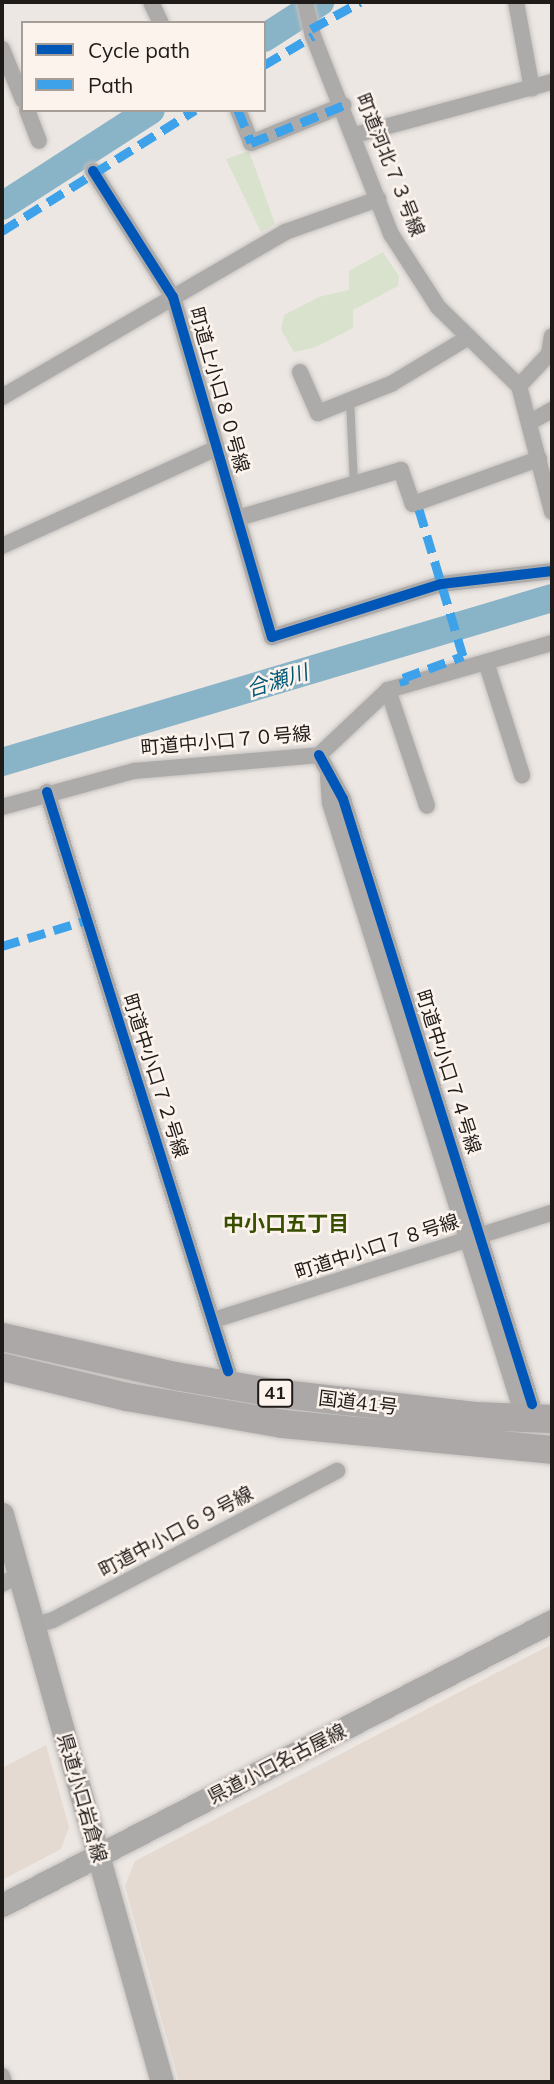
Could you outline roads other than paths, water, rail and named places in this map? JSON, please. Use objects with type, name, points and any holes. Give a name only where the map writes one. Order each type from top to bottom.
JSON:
[{"type":"highway","name":"国道41号","points":[[2,1337],[164,1374],[274,1393],[435,1412],[534,1409]]},
{"type":"highway","name":"国道41号","points":[[2,1367],[127,1397],[257,1420],[552,1450]]},
{"type":"main road","name":"県道小口岩倉線","points":[[2,1514],[10,1580],[33,1626],[162,2082]]},
{"type":"main road","name":"県道小口名古屋線","points":[[2,1905],[552,1621]]},
{"type":"street","points":[[151,2],[160,21]]},
{"type":"street","name":"町道河北７３号線","points":[[305,2],[311,26],[344,105],[391,234],[438,307],[519,386],[552,512]]},
{"type":"street","points":[[516,2],[532,89]]},
{"type":"street","points":[[2,49],[21,95]]},
{"type":"street","points":[[355,135],[552,84]]},
{"type":"street","points":[[239,112],[251,143],[344,105]]},
{"type":"street","points":[[28,112],[39,141]]},
{"type":"street","name":"町道上小口８０号線","points":[[93,172],[173,297],[272,636],[441,584],[552,571]]},
{"type":"street","points":[[2,397],[285,232],[378,199]]},
{"type":"street","points":[[519,386],[549,354],[552,336]]},
{"type":"street","points":[[300,372],[318,413],[426,366],[469,337]]},
{"type":"street","points":[[530,422],[552,410]]},
{"type":"street","points":[[2,546],[217,448]]},
{"type":"street","points":[[238,519],[401,470],[413,504],[539,459]]},
{"type":"street","name":"町道中小口７０号線","points":[[2,807],[47,792],[134,771],[319,755],[388,690],[552,643]]},
{"type":"street","points":[[486,662],[522,775]]},
{"type":"street","points":[[388,690],[427,806]]},
{"type":"street","name":"町道中小口７４号線","points":[[319,755],[327,770],[330,803],[534,1409]]},
{"type":"street","name":"町道中小口７２号線","points":[[47,792],[228,1371]]},
{"type":"street","name":"町道中小口７８号線","points":[[214,1320],[552,1213]]},
{"type":"street","name":"町道中小口６９号線","points":[[33,1626],[53,1620],[337,1471]]},
{"type":"street","points":[[2,2076],[4,2082]]},
{"type":"lane","points":[[350,400],[354,484]]},
{"type":"waterway","points":[[266,37],[320,2]]},
{"type":"waterway","points":[[2,206],[148,112]]},
{"type":"waterway","name":"合瀬川","points":[[2,762],[552,598]]},
{"type":"district","name":"中小口五丁目","points":[[286,1223]]}]
